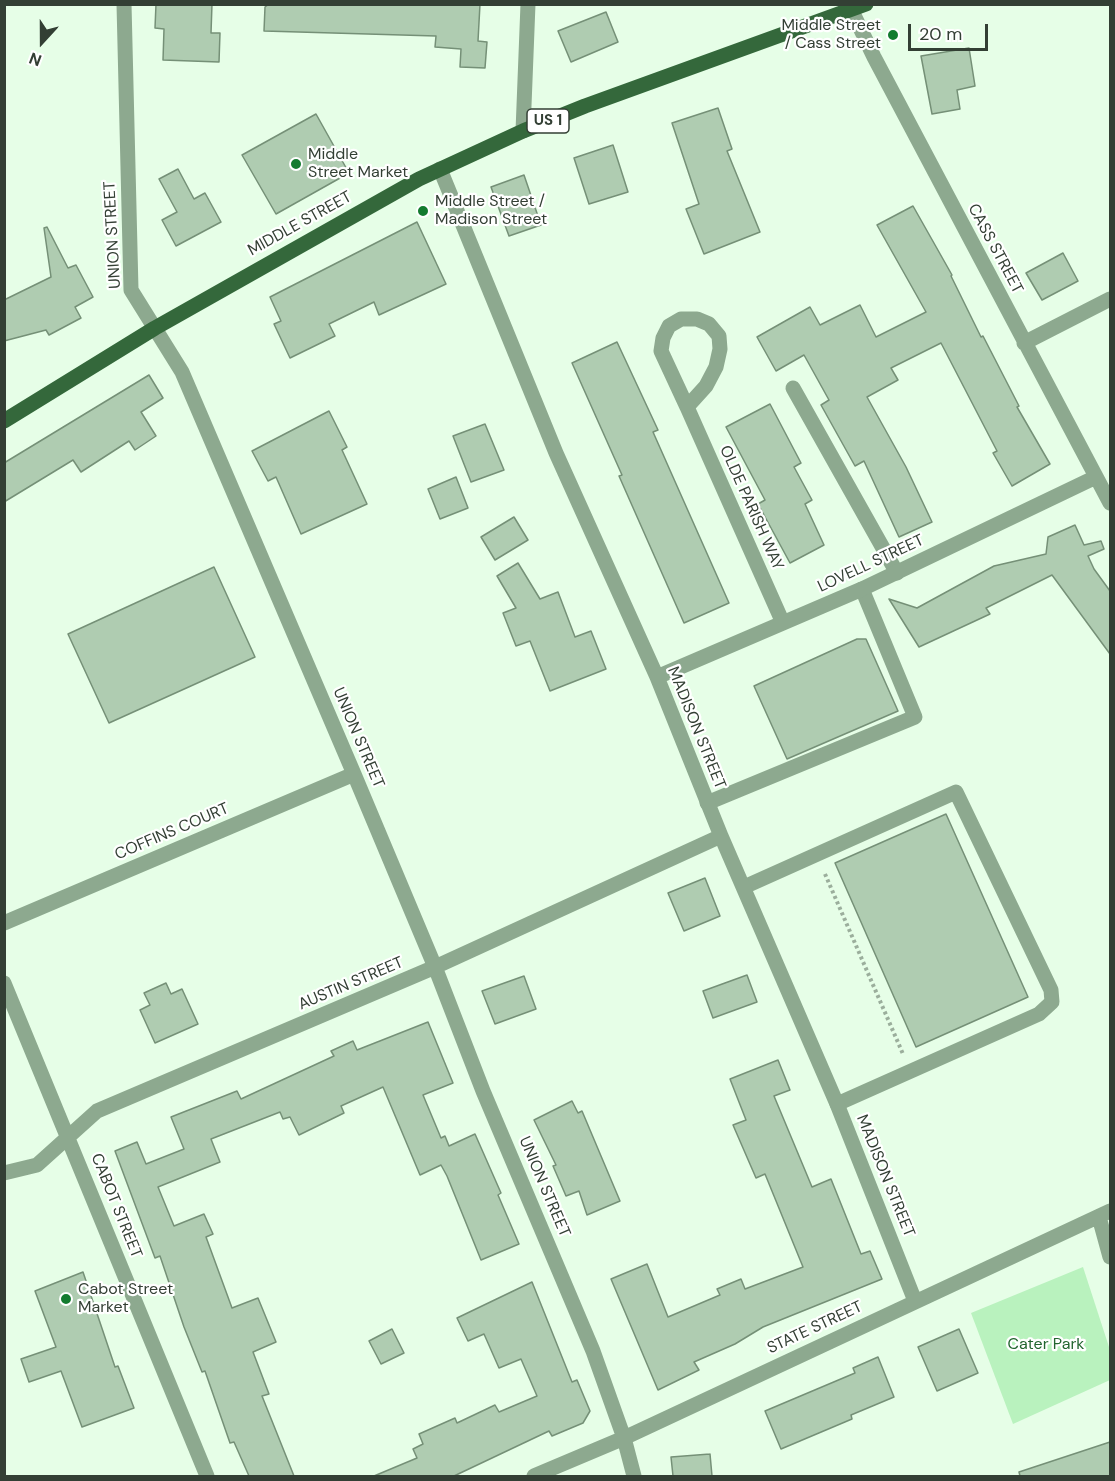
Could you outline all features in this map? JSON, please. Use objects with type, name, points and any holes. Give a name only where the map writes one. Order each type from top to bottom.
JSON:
[{"type":"main road","name":"MIDDLE STREET","points":[[4,421],[155,328],[300,244],[440,169],[523,131],[672,72],[859,7]]},
{"type":"street","name":"UNION STREET","points":[[124,4],[130,290],[182,372],[354,774],[435,967],[483,1091],[589,1341],[624,1438],[634,1476]]},
{"type":"street","points":[[523,131],[528,4]]},
{"type":"street","name":"CASS STREET","points":[[859,7],[1024,343],[1110,503]]},
{"type":"street","name":"MADISON STREET","points":[[440,169],[556,453],[657,677],[707,803],[837,1104],[915,1301]]},
{"type":"street","points":[[1024,343],[1110,299]]},
{"type":"street","name":"OLDE PARISH WAY","points":[[687,407],[706,386],[716,367],[720,349],[719,336],[709,324],[697,319],[681,319],[669,326],[663,338],[661,351],[783,623]]},
{"type":"street","points":[[793,388],[897,573]]},
{"type":"street","name":"LOVELL STREET","points":[[657,677],[862,590],[1096,477]]},
{"type":"street","points":[[707,803],[915,717],[862,590]]},
{"type":"street","name":"COFFINS COURT","points":[[4,923],[354,774]]},
{"type":"street","points":[[744,888],[956,792],[1051,990],[1052,1002],[1039,1014],[837,1104]]},
{"type":"street","name":"AUSTIN STREET","points":[[4,1173],[37,1165],[97,1112],[435,967],[721,836]]},
{"type":"street","name":"CABOT STREET","points":[[4,983],[207,1476]]},
{"type":"street","points":[[1105,1214],[1110,1257]]},
{"type":"street","name":"STATE STREET","points":[[534,1476],[624,1438],[1105,1214]]},
{"type":"path","points":[[817,855],[910,1071]]},
{"type":"green space","name":"Cater Park","points":[[1083,1267],[1110,1350],[1110,1380],[1013,1424],[971,1313]]},
{"type":"building","points":[[156,4],[212,4],[211,33],[220,33],[219,62],[163,60],[164,29],[155,28]]},
{"type":"building","points":[[269,4],[480,4],[478,41],[487,42],[485,68],[460,67],[461,49],[435,47],[436,36],[264,31],[265,7]]},
{"type":"building","points":[[606,12],[618,42],[571,62],[558,31]]},
{"type":"building","points":[[969,48],[975,86],[957,90],[960,109],[932,114],[921,56]]},
{"type":"building","points":[[718,108],[732,149],[727,151],[760,232],[704,254],[686,209],[699,204],[672,123]]},
{"type":"building","name":"Middle Street Market","points":[[316,114],[349,173],[276,214],[242,155]]},
{"type":"building","points":[[613,145],[628,192],[589,204],[574,158]]},
{"type":"building","points":[[178,169],[194,199],[205,193],[221,222],[176,246],[162,220],[177,212],[159,179]]},
{"type":"building","points":[[524,175],[541,225],[509,236],[491,187]]},
{"type":"building","points":[[913,206],[952,275],[981,337],[983,336],[1019,406],[1017,407],[1050,464],[1012,486],[993,453],[997,451],[941,343],[891,368],[898,380],[867,397],[906,467],[932,522],[899,537],[864,461],[855,466],[821,405],[829,400],[804,355],[776,371],[757,337],[810,307],[820,325],[860,305],[876,337],[926,312],[877,225]]},
{"type":"building","points":[[417,222],[446,284],[379,315],[374,302],[329,324],[335,336],[290,358],[274,324],[281,321],[270,297]]},
{"type":"building","points":[[47,227],[68,268],[76,265],[93,297],[75,307],[81,318],[49,335],[46,330],[4,341],[4,300],[51,277],[44,228]]},
{"type":"building","points":[[1063,253],[1078,281],[1042,300],[1026,273]]},
{"type":"building","points":[[617,342],[658,430],[653,432],[729,603],[684,623],[572,363]]},
{"type":"building","points":[[149,375],[163,398],[141,412],[156,436],[135,450],[129,441],[81,472],[73,460],[4,502],[4,463]]},
{"type":"building","points":[[770,404],[801,463],[794,467],[812,500],[805,504],[824,545],[790,563],[758,504],[765,500],[726,427]]},
{"type":"building","points":[[329,411],[347,447],[342,450],[367,504],[301,534],[276,477],[268,481],[252,451]]},
{"type":"building","points":[[485,424],[504,470],[471,482],[453,436]]},
{"type":"building","points":[[456,477],[468,508],[440,519],[428,489]]},
{"type":"building","points":[[514,517],[528,540],[495,560],[481,537]]},
{"type":"building","points":[[1075,525],[1084,545],[1101,541],[1104,549],[1088,556],[1094,569],[1110,591],[1110,654],[1052,575],[986,608],[990,614],[919,647],[889,599],[917,608],[994,566],[1046,554],[1048,537]]},
{"type":"building","points":[[518,563],[540,599],[558,592],[575,637],[591,631],[606,669],[550,691],[530,641],[516,646],[503,613],[516,608],[497,576]]},
{"type":"building","points":[[214,567],[255,657],[109,723],[68,634]]},
{"type":"building","points":[[857,639],[866,639],[898,711],[787,759],[754,686]]},
{"type":"building","points":[[946,814],[1028,997],[916,1047],[835,863]]},
{"type":"building","points":[[705,878],[720,916],[684,931],[668,893]]},
{"type":"building","points":[[747,975],[757,1002],[713,1018],[703,991]]},
{"type":"building","points":[[524,976],[536,1009],[495,1024],[482,991]]},
{"type":"building","points":[[166,983],[171,994],[182,989],[198,1024],[155,1043],[140,1010],[150,1005],[144,993]]},
{"type":"building","points":[[428,1022],[453,1083],[423,1095],[441,1138],[445,1136],[449,1146],[475,1134],[501,1193],[498,1195],[519,1244],[481,1260],[441,1165],[420,1175],[383,1087],[341,1106],[344,1113],[299,1135],[290,1117],[283,1119],[280,1112],[211,1139],[220,1162],[158,1187],[174,1226],[204,1214],[213,1234],[206,1237],[232,1308],[258,1298],[276,1342],[253,1352],[269,1394],[262,1396],[294,1476],[249,1476],[234,1442],[230,1443],[205,1371],[202,1372],[184,1327],[160,1256],[155,1258],[115,1151],[137,1142],[146,1164],[184,1149],[171,1117],[237,1091],[241,1099],[334,1056],[331,1051],[353,1041],[357,1050]]},
{"type":"building","points":[[778,1060],[790,1090],[774,1096],[812,1187],[831,1179],[861,1254],[870,1251],[882,1279],[763,1327],[735,1344],[694,1362],[699,1370],[658,1390],[611,1279],[647,1264],[668,1317],[720,1295],[717,1289],[741,1279],[745,1289],[803,1267],[765,1174],[756,1178],[733,1125],[746,1120],[730,1079]]},
{"type":"building","points":[[572,1101],[578,1113],[582,1111],[620,1201],[587,1215],[579,1191],[566,1196],[553,1166],[556,1165],[534,1120]]},
{"type":"building","points":[[83,1272],[115,1367],[118,1366],[134,1408],[82,1427],[61,1371],[29,1382],[21,1359],[56,1347],[35,1291]]},
{"type":"building","points":[[532,1282],[572,1382],[577,1380],[590,1411],[583,1423],[552,1436],[549,1431],[454,1476],[374,1476],[417,1458],[413,1449],[423,1444],[419,1434],[455,1418],[457,1423],[495,1405],[499,1412],[537,1396],[521,1359],[499,1368],[484,1334],[468,1341],[457,1318]]},
{"type":"building","points":[[392,1329],[404,1353],[381,1364],[369,1341]]},
{"type":"building","points":[[959,1329],[978,1373],[937,1391],[918,1347]]},
{"type":"building","points":[[878,1357],[894,1397],[851,1415],[852,1419],[781,1449],[765,1411],[855,1373],[853,1368]]},
{"type":"building","points":[[1110,1442],[1110,1476],[1020,1476],[1019,1472]]},
{"type":"building","points":[[710,1454],[712,1476],[673,1476],[671,1457]]},
{"type":"place","name":"Middle Street / Cass Street","points":[[893,35]]},
{"type":"place","name":"Middle Street Market","points":[[296,164]]},
{"type":"place","name":"Middle Street / Madison Street","points":[[423,211]]},
{"type":"place","name":"Cabot Street Market","points":[[66,1299]]}]
